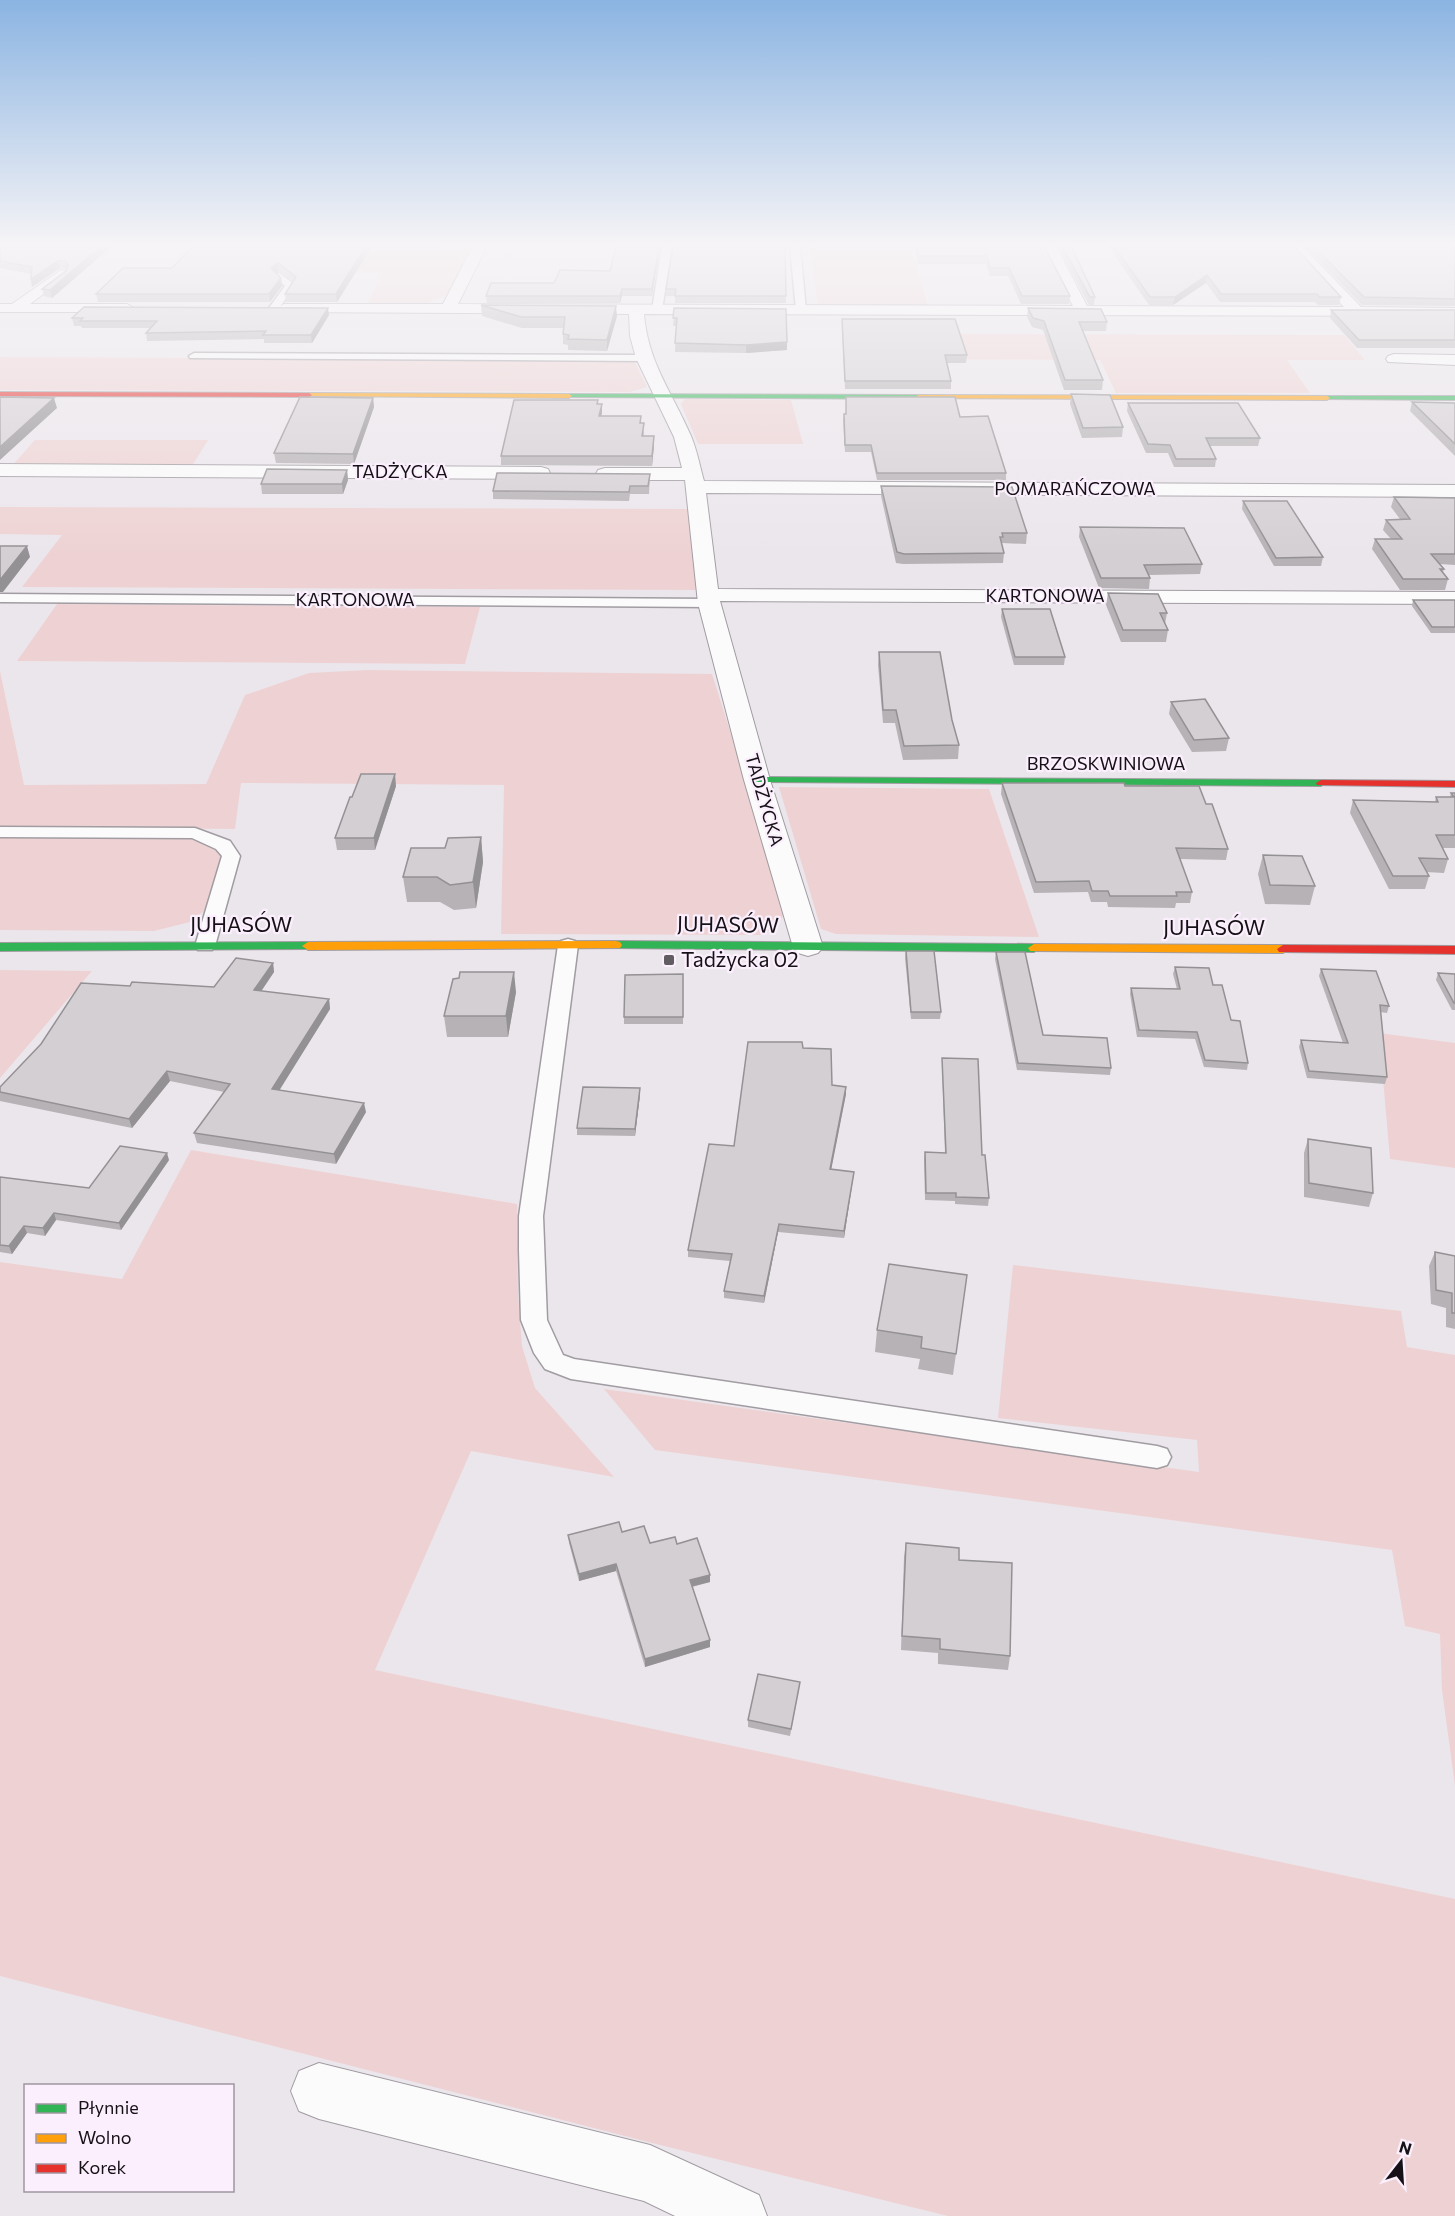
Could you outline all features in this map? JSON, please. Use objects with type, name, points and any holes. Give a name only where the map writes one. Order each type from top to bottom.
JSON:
[{"type":"street","name":"TADŻYCKA","points":[[642,349],[660,394],[683,437],[694,480],[709,599],[757,780],[808,947]]},
{"type":"street","points":[[1394,359],[1455,360]]},
{"type":"street","points":[[0,394],[660,394],[1455,398]]},
{"type":"street","name":"TADŻYCKA","points":[[0,470],[561,473]]},
{"type":"street","points":[[585,474],[694,480]]},
{"type":"street","name":"POMARAŃCZOWA","points":[[694,480],[1455,491]]},
{"type":"street","name":"KARTONOWA","points":[[709,599],[1455,598]]},
{"type":"street","name":"BRZOSKWINIOWA","points":[[757,780],[1455,783]]},
{"type":"street","name":"JUHASÓW","points":[[0,947],[568,945],[1455,950]]},
{"type":"street","points":[[319,2091],[650,2174],[738,2216]]},
{"type":"lane","points":[[194,356],[644,358]]},
{"type":"lane","name":"KARTONOWA","points":[[0,598],[709,599]]},
{"type":"lane","points":[[0,832],[195,833],[223,845],[231,856],[205,946]]},
{"type":"lane","points":[[568,945],[531,1216],[531,1289],[534,1320],[547,1353],[554,1362],[571,1369],[1157,1457]]},
{"type":"shaded area","points":[[911,349],[1356,349],[1365,360],[1287,360],[1310,393],[1116,393],[1100,360],[897,359]]},
{"type":"shaded area","points":[[0,357],[634,360],[647,387],[630,392],[0,390]]},
{"type":"shaded area","points":[[685,399],[791,400],[803,444],[698,444],[681,404]]},
{"type":"shaded area","points":[[35,440],[208,440],[190,469],[10,468]]},
{"type":"shaded area","points":[[0,507],[690,509],[696,590],[22,587],[62,535],[0,534]]},
{"type":"shaded area","points":[[57,604],[480,607],[465,664],[17,661]]},
{"type":"shaded area","points":[[367,670],[712,674],[747,785],[783,916],[775,927],[762,935],[501,934],[504,785],[241,783],[235,829],[0,827],[0,671],[24,785],[206,784],[245,695],[309,673]]},
{"type":"shaded area","points":[[779,787],[989,789],[1039,937],[836,934],[821,929]]},
{"type":"shaded area","points":[[0,838],[201,839],[215,847],[221,857],[208,908],[190,922],[154,931],[0,930]]},
{"type":"shaded area","points":[[0,970],[92,971],[0,1078]]},
{"type":"shaded area","points":[[1379,1033],[1455,1043],[1455,1168],[1390,1159]]},
{"type":"shaded area","points":[[191,1150],[517,1204],[518,1295],[522,1346],[535,1388],[614,1477],[471,1451],[375,1670],[1455,1899],[1455,2216],[948,2216],[656,2144],[0,1976],[0,1262],[122,1279]]},
{"type":"shaded area","points":[[1013,1265],[1401,1311],[1407,1347],[1455,1355],[1455,1786],[1442,1690],[1440,1634],[1405,1626],[1392,1550],[655,1450],[604,1389],[1199,1472],[1197,1440],[998,1418]]},
{"type":"building","points":[[843,349],[965,349],[967,355],[945,355],[951,381],[845,381]]},
{"type":"building","points":[[1054,349],[1090,349],[1103,380],[1065,380]]},
{"type":"building","points":[[1071,394],[1110,395],[1123,427],[1083,428]]},
{"type":"building","points":[[0,397],[54,398],[0,447]]},
{"type":"building","points":[[300,397],[373,398],[353,454],[274,453]]},
{"type":"building","points":[[846,397],[955,397],[960,417],[988,416],[1006,473],[877,473],[871,445],[845,445]]},
{"type":"building","points":[[514,400],[598,400],[597,404],[602,404],[599,416],[641,416],[640,423],[644,423],[642,436],[654,436],[652,456],[501,456]]},
{"type":"building","points":[[1412,402],[1455,403],[1455,444]]},
{"type":"building","points":[[1128,403],[1238,403],[1260,438],[1206,438],[1216,459],[1176,459],[1170,445],[1148,444]]},
{"type":"building","points":[[267,469],[347,470],[342,484],[261,484]]},
{"type":"building","points":[[497,473],[650,474],[648,486],[630,486],[629,492],[493,491]]},
{"type":"building","points":[[881,486],[1012,487],[1027,533],[1002,533],[1003,537],[1000,537],[1004,553],[904,554],[897,552]]},
{"type":"building","points":[[1394,497],[1455,498],[1455,554],[1431,554],[1444,569],[1440,569],[1448,579],[1403,579],[1375,539],[1402,539],[1386,520],[1410,519]]},
{"type":"building","points":[[1243,501],[1287,501],[1323,557],[1276,558]]},
{"type":"building","points":[[1080,527],[1184,528],[1202,564],[1144,565],[1150,578],[1101,578]]},
{"type":"building","points":[[0,546],[27,546],[0,580]]},
{"type":"building","points":[[1108,593],[1158,594],[1167,613],[1160,613],[1168,630],[1123,630]]},
{"type":"building","points":[[1413,600],[1455,600],[1455,627],[1432,627]]},
{"type":"building","points":[[1002,609],[1050,609],[1065,657],[1015,657]]},
{"type":"building","points":[[879,652],[940,652],[952,720],[959,745],[904,746],[896,710],[883,710]]},
{"type":"building","points":[[1205,699],[1229,738],[1194,740],[1171,702]]},
{"type":"building","points":[[361,774],[395,774],[374,838],[335,838],[350,797],[352,797]]},
{"type":"building","points":[[1002,783],[1124,783],[1125,786],[1199,786],[1206,804],[1212,804],[1228,849],[1176,848],[1192,892],[1176,892],[1177,896],[1110,896],[1108,891],[1092,891],[1089,881],[1036,882]]},
{"type":"building","points":[[1451,793],[1455,793],[1455,835],[1436,835],[1448,859],[1419,858],[1429,876],[1393,876],[1353,800],[1438,802],[1436,797],[1454,797]]},
{"type":"building","points":[[481,837],[473,882],[450,885],[437,877],[403,877],[411,848],[445,848],[448,838]]},
{"type":"building","points":[[1263,855],[1302,856],[1315,886],[1270,885]]},
{"type":"building","points":[[906,951],[934,951],[941,1012],[911,1012]]},
{"type":"building","points":[[996,952],[1025,952],[1043,1035],[1107,1038],[1111,1068],[1018,1063]]},
{"type":"building","points":[[236,958],[273,963],[254,990],[329,999],[272,1089],[364,1103],[334,1154],[194,1133],[230,1084],[167,1071],[129,1119],[0,1092],[0,1087],[41,1044],[81,983],[130,986],[132,982],[214,987]]},
{"type":"building","points":[[1175,967],[1209,968],[1213,985],[1222,985],[1231,1020],[1240,1021],[1248,1063],[1205,1060],[1197,1032],[1139,1030],[1131,988],[1180,989]]},
{"type":"building","points":[[1321,969],[1376,971],[1389,1006],[1380,1005],[1387,1077],[1309,1071],[1301,1040],[1348,1043]]},
{"type":"building","points":[[460,972],[514,972],[506,1016],[444,1016],[453,979],[459,978]]},
{"type":"building","points":[[1438,973],[1455,974],[1455,1003],[1454,1003]]},
{"type":"building","points":[[683,974],[683,1017],[624,1017],[625,975]]},
{"type":"building","points":[[748,1042],[802,1042],[803,1048],[831,1049],[832,1085],[846,1087],[830,1169],[854,1172],[844,1231],[779,1224],[764,1296],[724,1291],[732,1254],[688,1250],[709,1144],[734,1146]]},
{"type":"building","points":[[942,1058],[978,1059],[982,1155],[985,1155],[989,1198],[956,1197],[956,1193],[926,1193],[925,1152],[946,1153]]},
{"type":"building","points":[[583,1087],[640,1088],[635,1129],[577,1128]]},
{"type":"building","points":[[1308,1139],[1371,1148],[1373,1193],[1309,1183]]},
{"type":"building","points":[[120,1146],[167,1153],[119,1223],[54,1213],[43,1228],[24,1226],[9,1246],[0,1245],[0,1177],[89,1188]]},
{"type":"building","points":[[1435,1252],[1455,1256],[1455,1313],[1452,1313],[1452,1293],[1436,1290]]},
{"type":"building","points":[[889,1264],[967,1275],[956,1354],[921,1348],[922,1337],[877,1330]]},
{"type":"building","points":[[619,1522],[622,1532],[644,1526],[650,1543],[675,1537],[677,1544],[697,1538],[710,1575],[690,1580],[710,1640],[645,1659],[616,1564],[579,1574],[568,1535]]},
{"type":"building","points":[[906,1543],[959,1548],[959,1560],[1012,1563],[1010,1656],[940,1649],[940,1639],[902,1636]]},
{"type":"building","points":[[758,1674],[800,1682],[791,1729],[748,1720]]},
{"type":"traffic: fast","points":[[569,396],[918,397]]},
{"type":"traffic: fast","points":[[1327,398],[1455,398]]},
{"type":"traffic: fast","points":[[757,780],[1321,783]]},
{"type":"traffic: fast","points":[[616,945],[1034,948]]},
{"type":"traffic: fast","points":[[0,947],[308,946]]},
{"type":"traffic: slow","points":[[309,395],[569,396]]},
{"type":"traffic: slow","points":[[918,397],[1327,398]]},
{"type":"traffic: slow","points":[[308,946],[616,945]]},
{"type":"traffic: slow","points":[[1034,948],[1283,949]]},
{"type":"traffic: jam","points":[[0,394],[309,395]]},
{"type":"traffic: jam","points":[[1321,783],[1455,784]]},
{"type":"traffic: jam","points":[[1283,949],[1455,950]]},
{"type":"place","name":"Tadżycka 02","points":[[669,960]]}]
